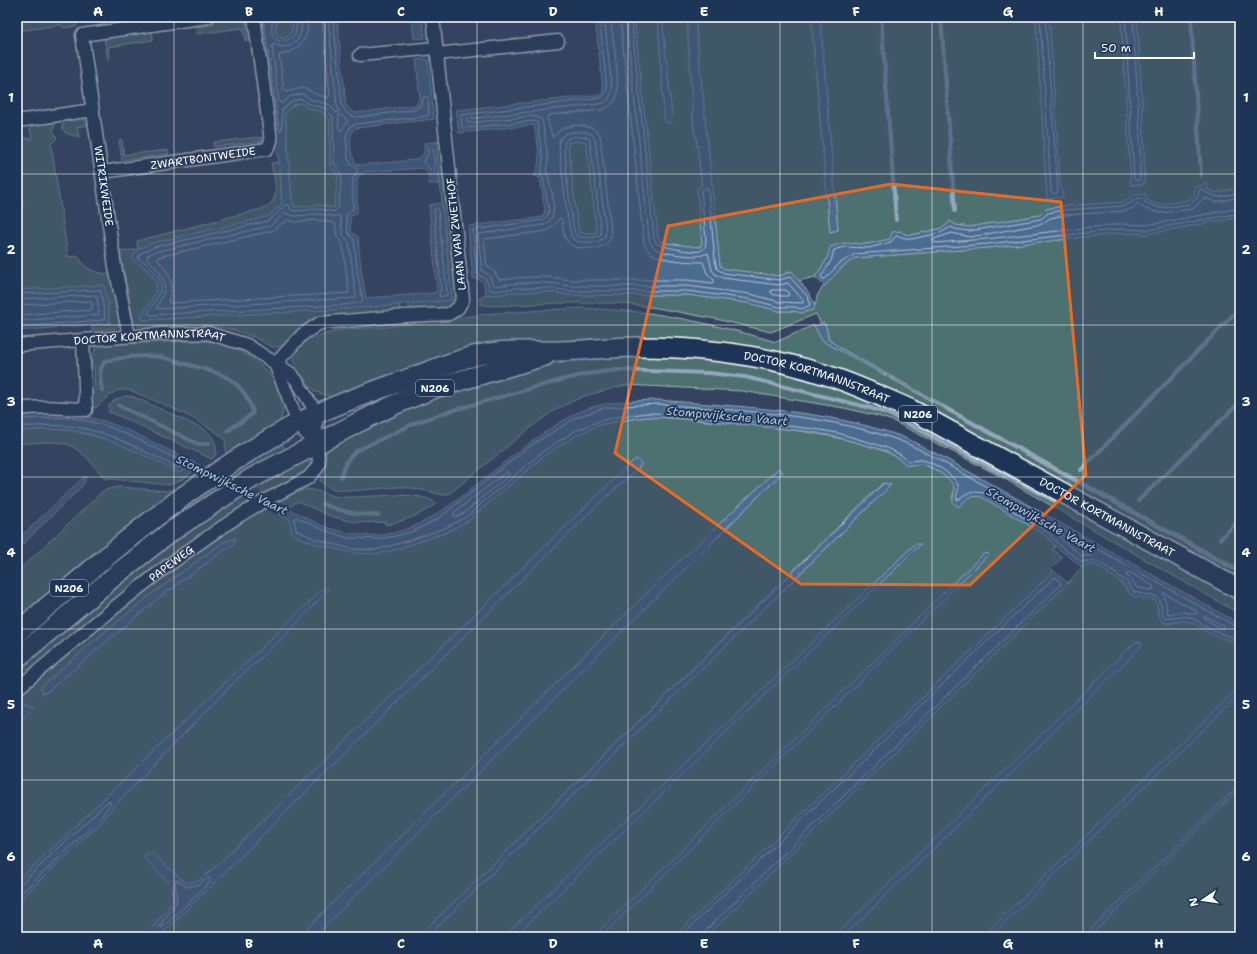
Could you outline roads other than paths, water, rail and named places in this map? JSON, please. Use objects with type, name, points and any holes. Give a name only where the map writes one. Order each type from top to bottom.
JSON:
[{"type":"main road","name":"DOCTOR KORTMANNSTRAAT","points":[[298,424],[317,414],[388,386],[475,355],[514,350],[562,351],[637,347],[715,351],[775,361],[823,374],[866,389],[910,409],[1240,590]]},
{"type":"main road","name":"DOCTOR KORTMANNSTRAAT","points":[[315,444],[396,404],[435,388],[562,351]]},
{"type":"main road","name":"N206","points":[[17,633],[121,544],[205,480],[226,465],[298,424]]},
{"type":"main road","name":"N206","points":[[17,658],[111,579],[169,533],[252,478],[315,444]]},
{"type":"street","name":"WITRIKWEIDE","points":[[129,336],[115,267],[82,36],[208,17]]},
{"type":"street","name":"ZWARTBONTWEIDE","points":[[102,172],[267,148],[271,141],[254,17]]},
{"type":"street","name":"LAAN VAN ZWETHOF","points":[[275,364],[303,334],[320,323],[449,314],[458,308],[463,299],[433,17]]},
{"type":"street","points":[[360,55],[437,51],[558,41]]},
{"type":"street","points":[[17,121],[93,110]]},
{"type":"street","name":"DOCTOR KORTMANNSTRAAT","points":[[17,345],[84,341],[129,336],[208,333],[247,344],[290,373],[297,381],[317,414]]},
{"type":"street","points":[[17,409],[33,407],[59,407],[86,410],[84,341]]},
{"type":"street","points":[[275,364],[298,424],[315,444]]},
{"type":"street","points":[[315,444],[317,414]]},
{"type":"street","name":"PAPEWEG","points":[[17,689],[106,614],[172,562],[234,519],[308,478],[316,469],[319,458],[315,444]]},
{"type":"water","points":[[259,17],[281,17],[277,22],[275,29],[277,35],[283,39],[291,33],[293,24],[287,17],[337,17],[346,105],[352,112],[357,113],[416,105],[420,98],[416,60],[428,59],[434,119],[356,128],[351,135],[350,145],[355,161],[357,164],[361,165],[415,160],[423,154],[424,143],[436,142],[440,184],[429,184],[429,176],[424,168],[364,172],[357,179],[357,213],[350,217],[351,232],[358,236],[361,270],[366,298],[434,293],[437,290],[429,205],[442,203],[452,300],[344,309],[144,320],[141,318],[153,298],[157,286],[151,274],[131,259],[138,249],[152,243],[267,217],[282,204],[280,170]],"holes":[[[301,103],[308,108],[323,112],[330,120],[330,164],[338,176],[334,208],[319,205],[294,207],[292,200],[285,113],[294,104]]]},
{"type":"water","points":[[411,17],[422,17],[425,38],[414,39]]},
{"type":"water","points":[[595,17],[634,17],[658,238],[660,241],[666,243],[700,247],[702,244],[697,189],[702,185],[694,131],[687,17],[695,17],[720,266],[725,269],[780,276],[792,271],[810,296],[815,306],[813,310],[801,313],[794,311],[779,311],[748,303],[687,295],[568,295],[535,292],[514,292],[494,295],[486,294],[483,281],[473,278],[468,229],[469,226],[542,217],[545,211],[540,178],[534,176],[537,170],[539,157],[538,144],[534,125],[459,133],[456,110],[599,95],[602,93],[603,89]],"holes":[[[586,141],[597,233],[579,233],[568,142]]]},
{"type":"water","points":[[658,17],[662,17],[672,117],[671,122],[668,124],[665,120],[664,113]]},
{"type":"water","points":[[811,17],[820,17],[838,230],[830,232]]},
{"type":"water","points":[[1036,17],[1049,17],[1060,180],[1063,197],[1047,199]]},
{"type":"water","points":[[1121,17],[1137,17],[1144,137],[1144,184],[1131,185]]},
{"type":"water","points":[[1207,184],[1208,190],[1215,193],[1240,188],[1240,217],[1147,234],[1122,233],[987,248],[855,258],[842,267],[825,286],[815,277],[827,259],[830,247],[842,243],[867,244],[890,239],[892,232],[901,231],[904,234],[911,235],[939,229],[946,226],[950,221],[956,225],[969,227],[1040,215],[1046,209],[1065,206],[1123,202],[1129,200],[1132,195],[1145,194],[1148,201],[1159,205],[1189,200],[1195,194],[1194,187]]},
{"type":"water","points":[[104,285],[107,301],[111,303],[107,305],[110,323],[17,331],[17,290]]},
{"type":"water","points":[[824,323],[827,330],[828,339],[840,348],[951,411],[826,343],[822,340],[814,326]]},
{"type":"water","name":"Stompwijksche Vaart","points":[[658,400],[780,410],[841,420],[871,427],[905,438],[941,456],[1240,624],[1240,644],[1220,638],[1195,624],[1186,621],[1169,623],[1162,622],[1155,600],[1131,595],[1125,585],[1096,565],[1087,565],[1082,567],[1055,546],[1048,537],[982,497],[974,496],[969,498],[959,507],[953,503],[953,484],[941,473],[931,467],[922,464],[907,465],[887,451],[813,432],[683,418],[647,417],[599,425],[577,435],[545,455],[469,520],[447,532],[391,551],[376,554],[352,553],[314,543],[296,536],[292,532],[289,519],[186,468],[179,473],[129,448],[103,438],[69,430],[17,431],[17,416],[33,414],[48,413],[76,415],[103,421],[132,432],[325,527],[352,534],[378,535],[397,532],[429,519],[458,499],[535,439],[560,422],[583,410],[603,404],[625,401]]},
{"type":"water","points":[[637,459],[641,464],[639,468],[606,497],[159,937],[144,937],[174,900],[171,885],[144,857],[150,852],[186,883],[198,881],[212,870],[633,461]]},
{"type":"water","points":[[778,469],[783,472],[314,937],[298,937],[466,773],[668,572]]},
{"type":"water","points":[[85,476],[86,479],[84,484],[17,550],[17,540]]},
{"type":"water","points":[[884,483],[891,485],[427,937],[418,937]]},
{"type":"water","points":[[236,538],[233,544],[161,596],[47,692],[42,693],[41,687],[101,635],[153,593],[224,542]]},
{"type":"water","points":[[915,544],[921,544],[514,937],[503,937]]},
{"type":"water","points":[[984,553],[989,554],[601,937],[593,937]]},
{"type":"water","points":[[1054,571],[1068,583],[720,923],[705,937],[674,937]]},
{"type":"water","points":[[325,587],[329,589],[284,637],[240,676],[113,807],[101,823],[17,902],[17,882]]},
{"type":"water","points":[[1135,642],[1141,642],[1141,647],[843,937],[834,937]]},
{"type":"water","points":[[1238,688],[1240,688],[1240,694],[990,937],[982,937]]},
{"type":"water","points":[[25,703],[34,707],[17,723],[17,711]]},
{"type":"water","points":[[1240,784],[1240,788],[1089,937],[1083,937]]},
{"type":"waterway","points":[[881,17],[896,220]]},
{"type":"waterway","points":[[941,17],[955,211]]},
{"type":"waterway","points":[[1191,17],[1201,175]]},
{"type":"waterway","points":[[1081,470],[1240,308]]},
{"type":"waterway","points":[[102,390],[100,376],[101,368],[105,361],[139,356],[153,356],[214,372],[223,375],[237,385],[249,401],[253,412],[251,415],[227,431]]},
{"type":"waterway","points":[[341,477],[346,462],[356,451],[415,423],[447,412],[587,374],[617,370],[709,373],[745,377],[867,407],[889,414],[1054,501]]},
{"type":"waterway","points":[[1138,501],[1240,402]]},
{"type":"waterway","points":[[118,405],[198,444],[209,443]]},
{"type":"waterway","points":[[947,409],[1240,572]]},
{"type":"waterway","points":[[323,504],[350,512],[378,515]]},
{"type":"waterway","points":[[1220,539],[1240,519]]}]
